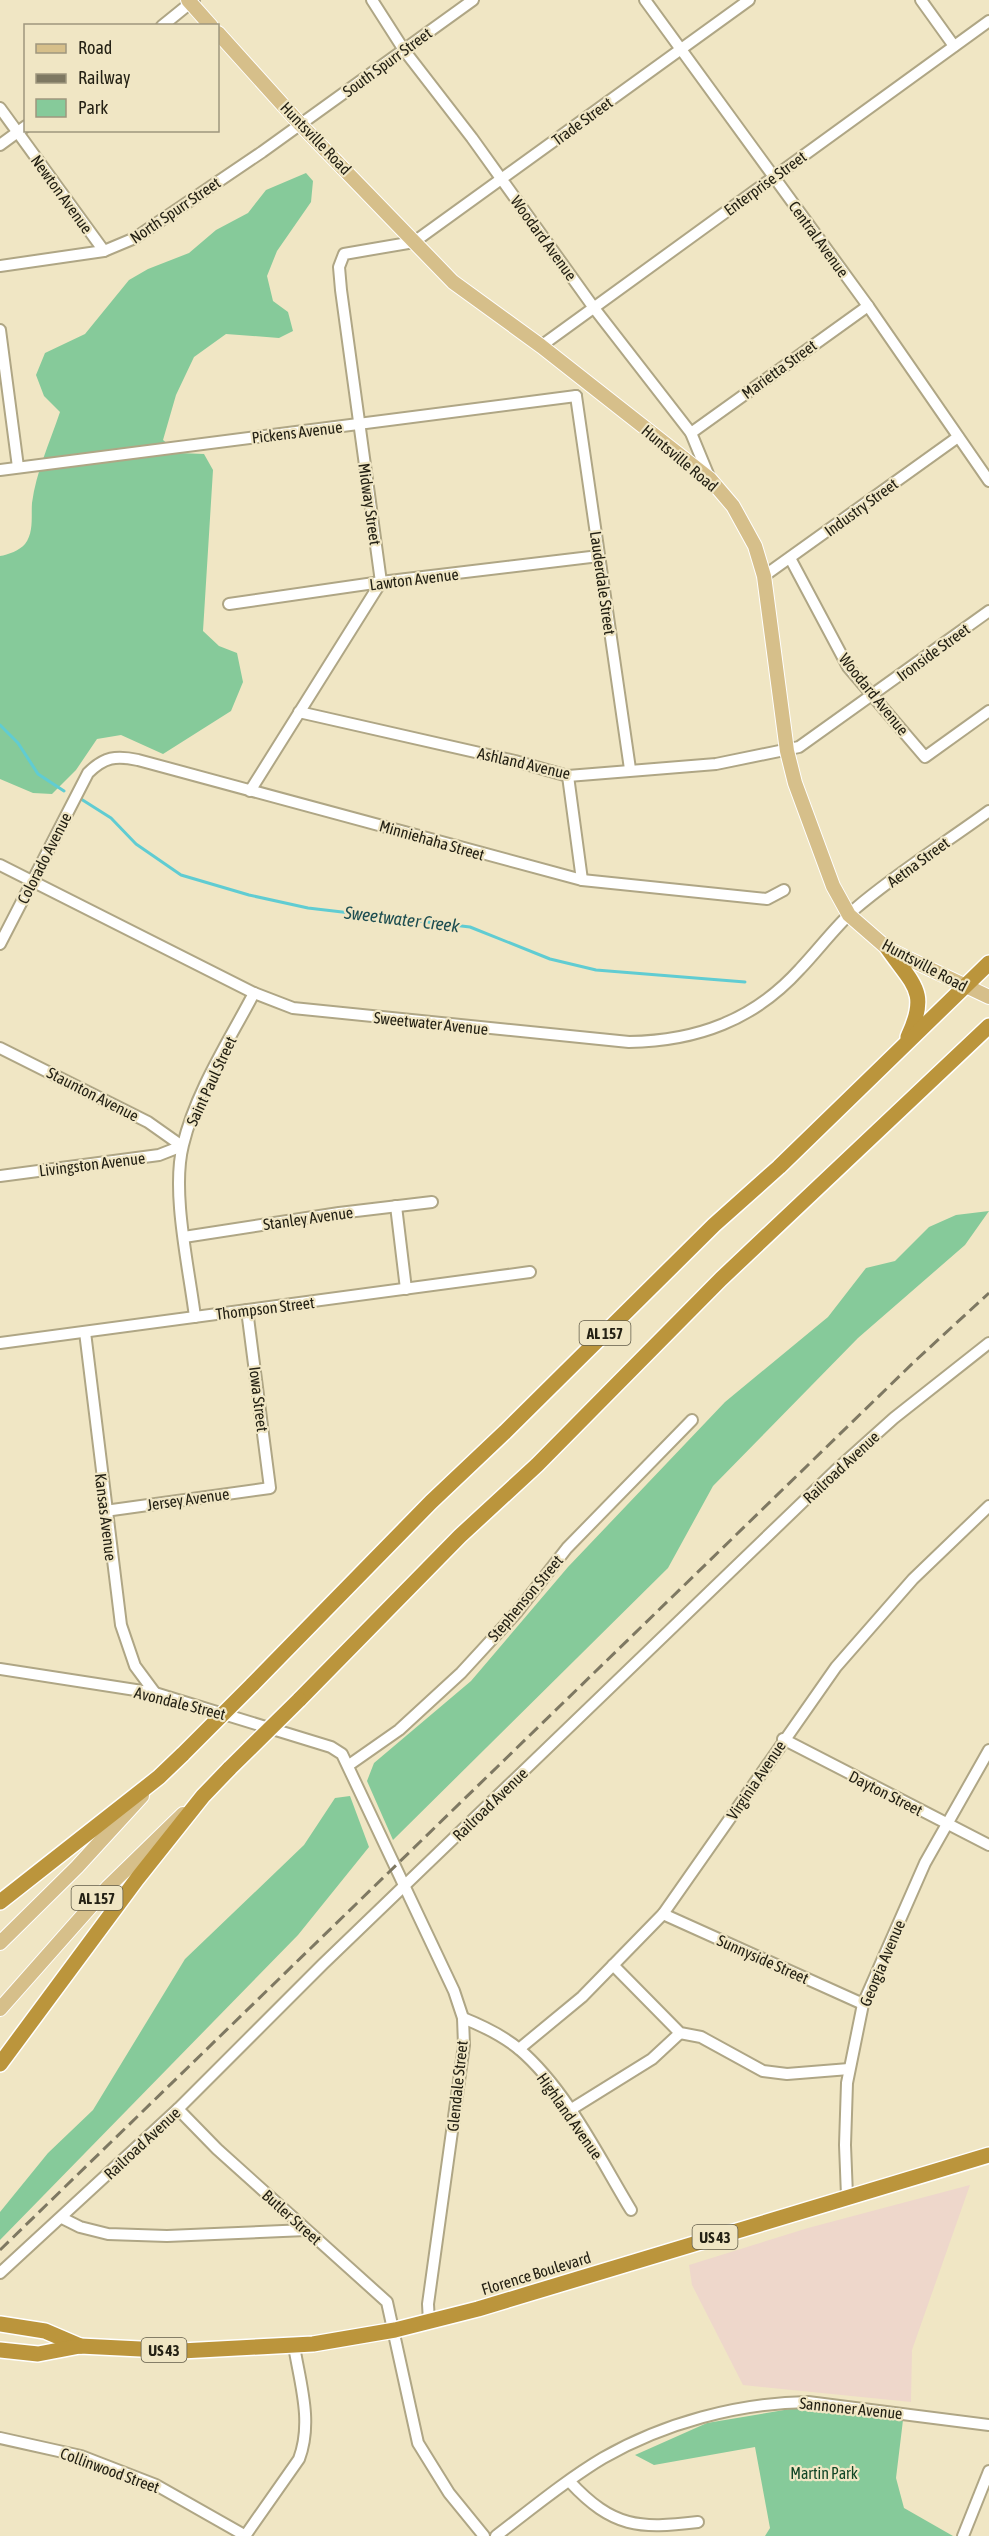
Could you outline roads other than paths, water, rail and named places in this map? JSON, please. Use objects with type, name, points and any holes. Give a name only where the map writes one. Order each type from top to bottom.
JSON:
[{"type":"highway","points":[[888,949],[917,990],[920,1005],[905,1045]]},
{"type":"highway","name":"AL 157","points":[[159,1777],[431,1502],[506,1432],[714,1225],[779,1167],[989,963]]},
{"type":"highway","name":"AL 157","points":[[203,1796],[460,1536],[537,1465],[713,1288],[989,1026]]},
{"type":"highway","points":[[0,1902],[159,1777]]},
{"type":"highway","points":[[0,2064],[98,1931],[203,1796]]},
{"type":"highway","name":"Florence Boulevard","points":[[0,2350],[38,2354],[80,2346],[181,2351],[294,2346],[395,2330],[478,2309],[989,2155]]},
{"type":"highway","name":"Florence Boulevard","points":[[0,2324],[45,2331],[80,2346]]},
{"type":"main road","points":[[191,1],[209,24]]},
{"type":"main road","name":"Huntsville Road","points":[[219,34],[300,124],[453,282],[541,346],[710,479],[733,506],[750,536],[764,576],[787,751],[814,841],[833,886],[849,915],[888,949],[989,998]]},
{"type":"main road","name":"AL 157","points":[[0,1943],[78,1867],[159,1777]]},
{"type":"main road","name":"AL 157","points":[[0,2009],[108,1887],[203,1796]]},
{"type":"street","name":"Woodard Avenue","points":[[372,0],[404,50],[594,308],[691,433],[710,479]]},
{"type":"street","name":"South Spurr Street","points":[[300,124],[473,0]]},
{"type":"street","name":"Central Avenue","points":[[645,0],[868,306],[989,481]]},
{"type":"street","name":"Trade Street","points":[[414,242],[749,0]]},
{"type":"street","points":[[921,0],[954,46]]},
{"type":"street","points":[[164,24],[191,1]]},
{"type":"street","name":"Enterprise Street","points":[[541,346],[989,21]]},
{"type":"street","name":"Newton Avenue","points":[[0,108],[21,129],[104,251]]},
{"type":"street","name":"North Spurr Street","points":[[0,266],[104,251],[135,238],[300,124]]},
{"type":"street","points":[[0,145],[21,129]]},
{"type":"street","name":"Midway Street","points":[[381,582],[339,267],[344,254],[352,251],[414,242]]},
{"type":"street","name":"Marietta Street","points":[[691,433],[868,306]]},
{"type":"street","points":[[0,330],[18,467]]},
{"type":"street","points":[[576,396],[585,381]]},
{"type":"street","name":"Pickens Avenue","points":[[0,470],[576,396]]},
{"type":"street","name":"Lauderdale Street","points":[[576,396],[630,769]]},
{"type":"street","name":"Industry Street","points":[[764,576],[958,437]]},
{"type":"street","name":"Lawton Avenue","points":[[229,604],[381,582],[599,556]]},
{"type":"street","name":"Woodard Avenue","points":[[790,558],[848,667],[925,757],[989,711]]},
{"type":"street","points":[[250,791],[381,582]]},
{"type":"street","name":"Ironside Street","points":[[787,751],[799,747],[989,611]]},
{"type":"street","name":"Ashland Avenue","points":[[299,712],[504,758],[568,776],[630,769],[687,768],[787,751]]},
{"type":"street","name":"Minniehaha Street","points":[[88,773],[100,761],[115,756],[127,758],[582,880],[767,899],[784,890]]},
{"type":"street","name":"Colorado Avenue","points":[[0,944],[88,773]]},
{"type":"street","points":[[568,776],[582,880]]},
{"type":"street","name":"Aetna Street","points":[[849,915],[989,811]]},
{"type":"street","name":"Sweetwater Avenue","points":[[0,865],[254,993],[293,1008],[629,1042],[676,1040],[717,1028],[751,1012],[777,993],[849,915]]},
{"type":"street","name":"Saint Paul Street","points":[[195,1317],[184,1237],[179,1176],[182,1146],[200,1098],[254,993]]},
{"type":"street","name":"Staunton Avenue","points":[[0,1048],[148,1122],[182,1146]]},
{"type":"street","name":"Livingston Avenue","points":[[0,1176],[159,1155],[182,1146]]},
{"type":"street","name":"Stanley Avenue","points":[[184,1237],[432,1202]]},
{"type":"street","points":[[396,1206],[406,1289]]},
{"type":"street","name":"Thompson Street","points":[[0,1343],[530,1272]]},
{"type":"street","name":"Iowa Street","points":[[247,1310],[270,1488]]},
{"type":"street","name":"Kansas Avenue","points":[[86,1332],[105,1511],[125,1644],[135,1666],[155,1693]]},
{"type":"street","name":"Railroad Avenue","points":[[0,2273],[178,2109],[323,1964],[835,1471],[903,1411],[989,1343]]},
{"type":"street","name":"Stephenson Street","points":[[349,1765],[399,1730],[461,1673],[517,1612],[567,1548],[692,1420]]},
{"type":"street","name":"Jersey Avenue","points":[[105,1511],[270,1488]]},
{"type":"street","name":"Virginia Avenue","points":[[519,2049],[582,1997],[663,1914],[783,1739],[836,1667],[945,1546],[989,1506]]},
{"type":"street","name":"Avondale Street","points":[[0,1669],[155,1693],[331,1747],[342,1754],[349,1765]]},
{"type":"street","name":"Dayton Street","points":[[783,1739],[989,1845]]},
{"type":"street","name":"Georgia Avenue","points":[[847,2196],[845,2108],[849,2069],[863,2004],[946,1824],[989,1750]]},
{"type":"street","name":"Glendale Street","points":[[349,1765],[454,1991],[463,2018],[463,2054],[428,2304],[429,2322]]},
{"type":"street","name":"Sunnyside Street","points":[[663,1914],[863,2004]]},
{"type":"street","points":[[613,1965],[680,2033],[700,2037],[764,2071],[787,2074],[849,2069]]},
{"type":"street","name":"Highland Avenue","points":[[463,2018],[489,2028],[519,2049],[570,2110],[631,2210]]},
{"type":"street","points":[[570,2110],[652,2059],[680,2033]]},
{"type":"street","name":"Butler Street","points":[[178,2109],[217,2149],[306,2230],[371,2284],[387,2302],[395,2330],[409,2411],[418,2443],[429,2465],[484,2536]]},
{"type":"street","points":[[62,2218],[80,2227],[108,2234],[167,2236],[306,2230]]},
{"type":"street","points":[[245,2536],[299,2459],[304,2446],[305,2411],[294,2346]]},
{"type":"street","name":"Sannoner Avenue","points":[[496,2536],[603,2459],[654,2433],[701,2417],[782,2402],[830,2404],[989,2425]]},
{"type":"street","name":"Collinwood Street","points":[[0,2438],[81,2457],[156,2485],[245,2536]]},
{"type":"street","points":[[963,2536],[989,2471]]},
{"type":"street","points":[[570,2482],[600,2510],[620,2522],[643,2527],[698,2522]]},
{"type":"waterway","name":"Sweetwater Creek","points":[[0,725],[18,743],[38,774],[64,791]]},
{"type":"waterway","name":"Sweetwater Creek","points":[[81,799],[111,818],[136,844],[181,875],[249,895],[308,908],[470,927],[550,959],[596,970],[745,982]]},
{"type":"railway","points":[[0,2250],[915,1361],[989,1293]]},
{"type":"park label","name":"Martin Park","points":[[824,2473]]}]
